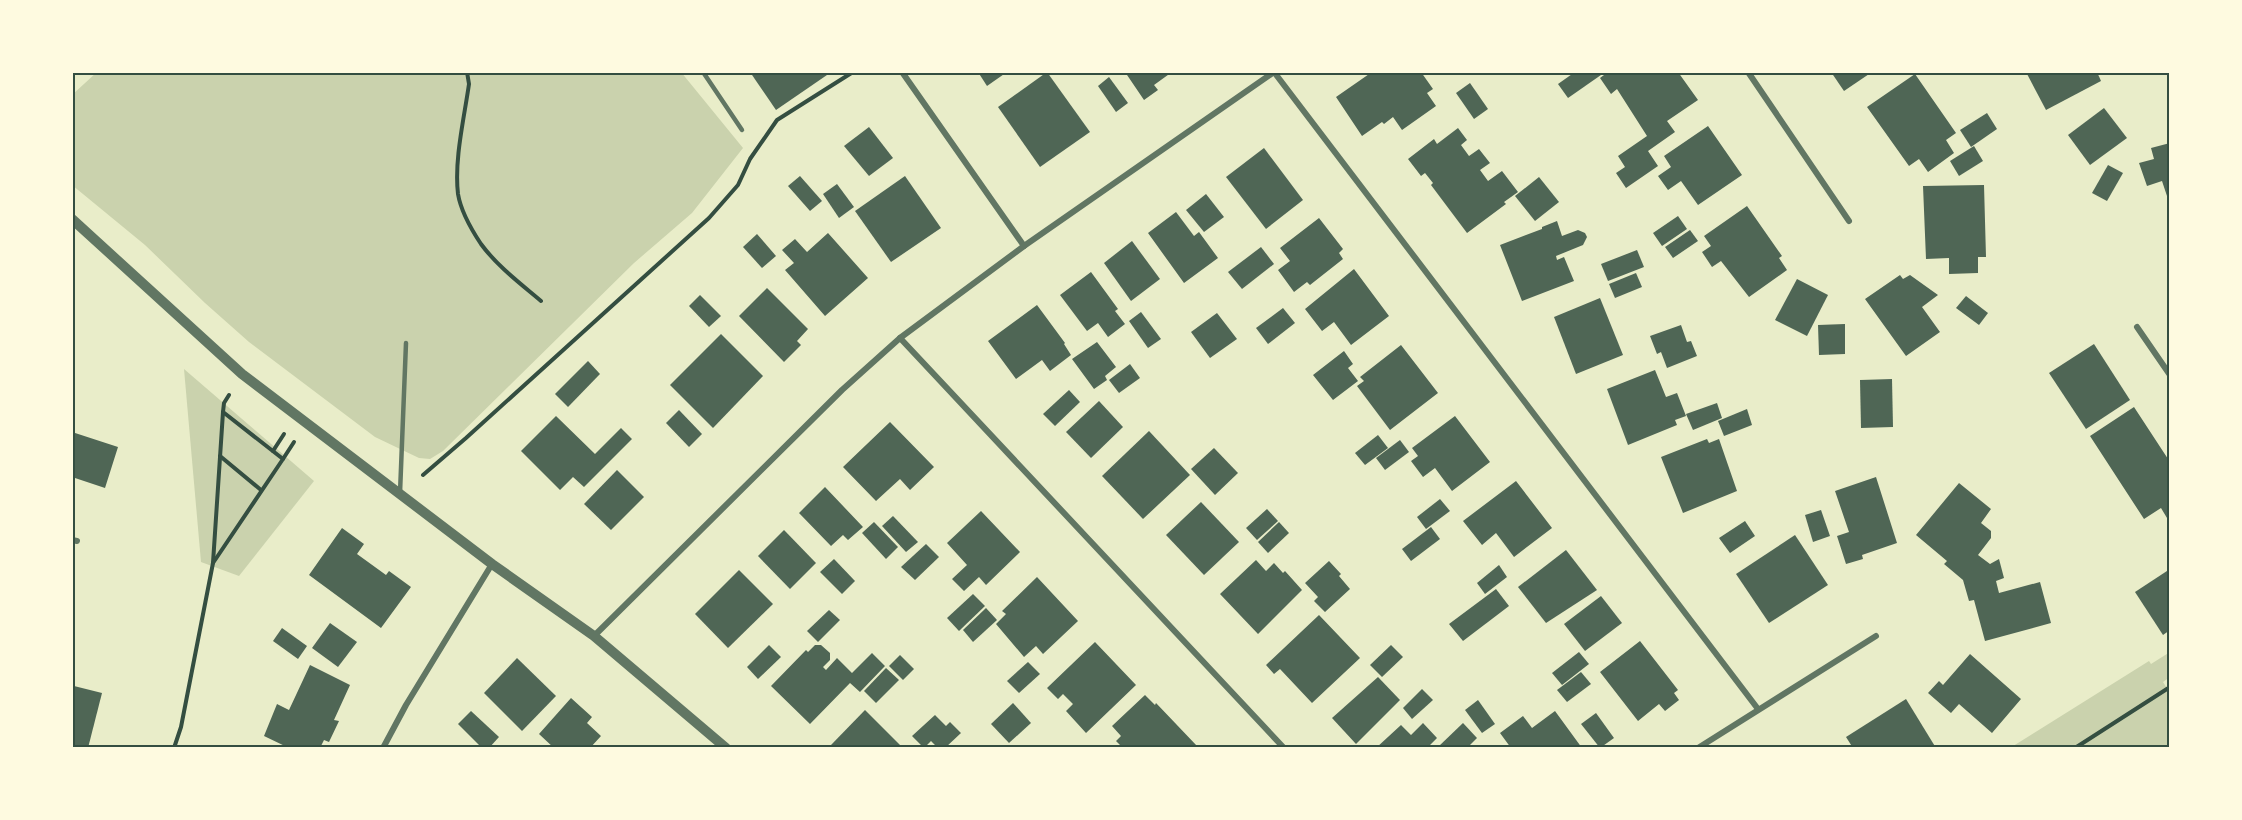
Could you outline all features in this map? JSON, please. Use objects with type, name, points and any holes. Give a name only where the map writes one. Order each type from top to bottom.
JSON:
[{"type":"street","points":[[903,72],[1024,246]]},
{"type":"street","points":[[594,636],[842,390],[900,338],[1024,246],[1274,72],[1758,709]]},
{"type":"street","points":[[1748,72],[1850,221]]},
{"type":"street","points":[[72,219],[243,374],[492,564],[594,636],[726,748]]},
{"type":"street","points":[[2137,327],[2170,375]]},
{"type":"street","points":[[900,338],[1284,748]]},
{"type":"street","points":[[383,748],[492,564]]},
{"type":"street","points":[[1698,748],[1876,636]]},
{"type":"lane","points":[[703,72],[742,130]]},
{"type":"lane","points":[[400,495],[406,343]]},
{"type":"path","points":[[467,72],[469,84],[457,171],[459,196],[466,219],[482,245],[541,302]]},
{"type":"path","points":[[400,495],[709,218],[738,185],[750,159],[777,120],[853,72]]},
{"type":"path","points":[[174,748],[181,727],[213,563],[224,403],[243,374]]},
{"type":"path","points":[[213,563],[283,459],[223,412]]},
{"type":"path","points":[[220,456],[261,490]]},
{"type":"path","points":[[2075,748],[2170,687]]},
{"type":"green space","points":[[97,72],[681,72],[743,148],[692,213],[634,263],[443,451],[430,459],[419,458],[375,437],[249,342],[145,245],[72,185],[72,95]]},
{"type":"green space","points":[[184,369],[314,481],[239,576],[201,562]]},
{"type":"green space","points":[[2170,652],[2170,677],[2163,682],[2170,693],[2170,748],[2010,748],[2149,661],[2151,664]]},
{"type":"building","points":[[750,72],[826,72],[827,75],[776,110]]},
{"type":"building","points":[[978,72],[1007,72],[987,86]]},
{"type":"building","points":[[1047,72],[1090,132],[1040,167],[998,107]]},
{"type":"building","points":[[1125,72],[1172,72],[1154,85],[1158,90],[1144,100]]},
{"type":"building","points":[[1372,72],[1421,72],[1433,89],[1427,93],[1436,106],[1402,130],[1393,117],[1362,136],[1336,97]]},
{"type":"building","points":[[1575,72],[1599,72],[1601,75],[1568,98],[1558,84]]},
{"type":"building","points":[[1608,72],[1678,72],[1698,100],[1667,121],[1675,132],[1648,151],[1658,166],[1626,188],[1616,173],[1625,167],[1618,156],[1647,136],[1617,89],[1611,94],[1600,78]]},
{"type":"building","points":[[1831,72],[1872,72],[1844,91]]},
{"type":"building","points":[[2026,72],[2097,72],[2101,81],[2046,110]]},
{"type":"building","points":[[1915,74],[1956,133],[1946,140],[1954,153],[1928,172],[1919,159],[1909,166],[1867,107]]},
{"type":"building","points":[[1109,77],[1128,103],[1116,112],[1098,86]]},
{"type":"building","points":[[1470,83],[1488,109],[1474,119],[1456,93]]},
{"type":"building","points":[[2104,108],[2127,138],[2090,165],[2068,135]]},
{"type":"building","points":[[1987,113],[1997,129],[1971,147],[1960,130]]},
{"type":"building","points":[[1708,126],[1742,175],[1698,205],[1681,181],[1668,190],[1658,176],[1671,167],[1664,156]]},
{"type":"building","points":[[869,127],[893,158],[869,176],[844,146]]},
{"type":"building","points":[[1458,128],[1467,140],[1461,145],[1469,156],[1479,149],[1490,163],[1480,170],[1488,181],[1502,171],[1518,192],[1504,202],[1506,204],[1467,233],[1431,185],[1433,183],[1425,173],[1421,176],[1408,159],[1434,139],[1437,144]]},
{"type":"building","points":[[2170,143],[2170,205],[2162,181],[2147,186],[2139,163],[2154,159],[2151,148]]},
{"type":"building","points":[[1974,146],[1983,161],[1959,176],[1950,161]]},
{"type":"building","points":[[1264,148],[1303,200],[1266,229],[1226,177]]},
{"type":"building","points":[[2108,165],[2123,173],[2107,201],[2092,193]]},
{"type":"building","points":[[800,176],[822,201],[810,211],[788,186]]},
{"type":"building","points":[[905,176],[941,228],[891,262],[855,211]]},
{"type":"building","points":[[1539,177],[1559,202],[1535,221],[1515,196]]},
{"type":"building","points":[[837,184],[854,207],[839,218],[823,194]]},
{"type":"building","points":[[1984,185],[1986,257],[1978,257],[1978,273],[1949,274],[1949,258],[1926,259],[1923,186]]},
{"type":"building","points":[[1206,194],[1224,217],[1204,232],[1186,210]]},
{"type":"building","points":[[1747,206],[1782,256],[1779,258],[1787,270],[1749,297],[1721,261],[1712,267],[1702,252],[1711,246],[1704,236]]},
{"type":"building","points":[[1176,212],[1194,236],[1199,232],[1218,258],[1184,283],[1148,233]]},
{"type":"building","points":[[1678,216],[1687,229],[1662,246],[1653,233]]},
{"type":"building","points":[[1319,218],[1343,249],[1339,253],[1343,259],[1310,285],[1307,282],[1294,292],[1278,270],[1290,261],[1280,248]]},
{"type":"building","points":[[1557,221],[1562,236],[1578,230],[1585,233],[1587,237],[1583,245],[1556,256],[1557,260],[1564,257],[1574,281],[1522,301],[1500,245]]},
{"type":"building","points":[[1690,230],[1698,241],[1673,258],[1665,247]]},
{"type":"building","points":[[828,233],[868,278],[825,316],[785,270],[794,263],[782,250],[795,239],[807,252]]},
{"type":"building","points":[[757,234],[776,256],[762,268],[743,247]]},
{"type":"building","points":[[1132,241],[1160,279],[1131,301],[1104,263]]},
{"type":"building","points":[[1261,247],[1274,264],[1242,289],[1228,272]]},
{"type":"building","points":[[1637,250],[1644,267],[1608,281],[1601,264]]},
{"type":"building","points":[[1354,269],[1389,316],[1351,345],[1334,322],[1322,331],[1305,309]]},
{"type":"building","points":[[1091,272],[1118,309],[1115,311],[1125,324],[1108,337],[1098,323],[1087,331],[1060,295]]},
{"type":"building","points":[[1636,273],[1642,287],[1615,298],[1609,284]]},
{"type":"building","points":[[1900,275],[1903,279],[1910,275],[1938,295],[1922,307],[1940,332],[1906,356],[1865,299]]},
{"type":"building","points":[[1797,279],[1828,295],[1807,336],[1775,320]]},
{"type":"building","points":[[767,288],[808,329],[797,341],[801,345],[784,362],[739,316]]},
{"type":"building","points":[[700,295],[721,316],[709,327],[689,306]]},
{"type":"building","points":[[1966,296],[1988,313],[1979,325],[1956,308]]},
{"type":"building","points":[[1600,298],[1623,355],[1576,374],[1554,317]]},
{"type":"building","points":[[1037,305],[1071,355],[1050,371],[1042,360],[1016,379],[988,341]]},
{"type":"building","points":[[1283,308],[1295,323],[1268,344],[1256,328]]},
{"type":"building","points":[[1141,312],[1161,339],[1148,348],[1129,321]]},
{"type":"building","points":[[1217,313],[1237,339],[1210,358],[1191,332]]},
{"type":"building","points":[[1845,324],[1845,354],[1819,355],[1818,325]]},
{"type":"building","points":[[1681,325],[1687,342],[1691,341],[1697,356],[1667,368],[1661,352],[1657,354],[1650,336]]},
{"type":"building","points":[[721,334],[763,376],[713,428],[670,385]]},
{"type":"building","points":[[1097,342],[1116,367],[1105,376],[1107,380],[1094,389],[1072,359]]},
{"type":"building","points":[[2094,344],[2130,400],[2086,429],[2049,373]]},
{"type":"building","points":[[1401,345],[1438,393],[1390,430],[1357,386],[1364,381],[1360,377]]},
{"type":"building","points":[[1344,351],[1353,364],[1348,368],[1358,381],[1333,400],[1313,375]]},
{"type":"building","points":[[588,361],[600,374],[568,407],[555,394]]},
{"type":"building","points":[[1130,364],[1140,378],[1119,393],[1109,380]]},
{"type":"building","points":[[1655,370],[1666,397],[1677,393],[1686,416],[1675,420],[1677,425],[1628,445],[1607,389]]},
{"type":"building","points":[[1892,379],[1893,427],[1861,428],[1860,380]]},
{"type":"building","points":[[1069,390],[1080,402],[1055,426],[1043,414]]},
{"type":"building","points":[[1099,401],[1123,427],[1091,458],[1066,432]]},
{"type":"building","points":[[1717,403],[1722,418],[1693,430],[1686,414]]},
{"type":"building","points":[[2134,407],[2170,462],[2170,523],[2161,508],[2144,519],[2090,436]]},
{"type":"building","points":[[1747,409],[1752,425],[1724,436],[1718,421]]},
{"type":"building","points":[[679,410],[702,434],[689,447],[666,423]]},
{"type":"building","points":[[556,416],[595,454],[621,428],[632,439],[584,487],[573,477],[560,490],[521,451]]},
{"type":"building","points":[[1455,416],[1490,462],[1452,491],[1435,468],[1423,477],[1411,461],[1418,456],[1412,448]]},
{"type":"building","points":[[890,422],[934,467],[910,490],[900,479],[876,501],[843,467]]},
{"type":"building","points":[[1149,431],[1190,475],[1143,519],[1102,476]]},
{"type":"building","points":[[72,432],[118,447],[105,488],[75,478],[72,485]]},
{"type":"building","points":[[1378,435],[1388,448],[1365,465],[1355,453]]},
{"type":"building","points":[[1707,439],[1709,443],[1719,439],[1737,491],[1683,513],[1661,457]]},
{"type":"building","points":[[1400,440],[1409,452],[1385,470],[1376,458]]},
{"type":"building","points":[[1214,448],[1238,473],[1215,495],[1191,469]]},
{"type":"building","points":[[617,470],[644,497],[611,530],[584,504]]},
{"type":"building","points":[[1876,477],[1897,543],[1862,555],[1863,559],[1846,564],[1837,536],[1849,532],[1835,491]]},
{"type":"building","points":[[1516,481],[1552,528],[1514,557],[1496,533],[1482,545],[1463,521]]},
{"type":"building","points":[[1959,483],[1991,509],[1981,523],[1991,531],[1991,538],[1978,555],[1990,564],[1999,559],[2004,578],[1996,581],[1999,593],[2040,582],[2051,623],[1985,641],[1974,600],[1969,601],[1963,580],[1944,564],[1947,561],[1916,535]]},
{"type":"building","points":[[825,487],[863,527],[848,540],[843,535],[831,546],[799,513]]},
{"type":"building","points":[[1440,499],[1450,511],[1426,529],[1417,517]]},
{"type":"building","points":[[1201,502],[1239,542],[1204,575],[1166,535]]},
{"type":"building","points":[[1267,509],[1278,521],[1257,540],[1246,528]]},
{"type":"building","points":[[1821,510],[1830,536],[1813,542],[1805,515]]},
{"type":"building","points":[[981,511],[1020,552],[986,585],[979,577],[964,591],[952,579],[967,565],[947,543]]},
{"type":"building","points":[[893,516],[918,542],[906,552],[882,526]]},
{"type":"building","points":[[1745,521],[1755,536],[1730,553],[1719,538]]},
{"type":"building","points":[[874,522],[898,547],[886,559],[862,533]]},
{"type":"building","points":[[1279,522],[1289,533],[1268,553],[1258,542]]},
{"type":"building","points":[[1431,527],[1440,539],[1411,561],[1402,549]]},
{"type":"building","points":[[342,528],[364,544],[357,554],[386,575],[389,571],[411,587],[381,628],[309,575]]},
{"type":"building","points":[[784,530],[816,563],[790,589],[758,556]]},
{"type":"building","points":[[1795,535],[1828,585],[1769,623],[1736,574]]},
{"type":"building","points":[[926,544],[939,557],[915,580],[901,567]]},
{"type":"building","points":[[1566,550],[1597,590],[1546,623],[1518,587]]},
{"type":"building","points":[[834,559],[855,581],[842,594],[820,572]]},
{"type":"building","points":[[1256,560],[1266,571],[1274,563],[1283,573],[1285,571],[1302,590],[1258,634],[1220,594]]},
{"type":"building","points":[[1329,561],[1341,574],[1339,576],[1350,589],[1325,612],[1314,601],[1318,597],[1305,583]]},
{"type":"building","points":[[1499,565],[1507,577],[1485,594],[1477,583]]},
{"type":"building","points":[[2170,569],[2170,630],[2163,635],[2135,592]]},
{"type":"building","points":[[739,570],[773,604],[728,648],[695,614]]},
{"type":"building","points":[[1037,577],[1078,621],[1043,654],[1036,646],[1024,657],[996,624],[1006,614],[1002,611]]},
{"type":"building","points":[[1496,589],[1509,606],[1463,641],[1449,624]]},
{"type":"building","points":[[973,594],[985,606],[959,631],[947,618]]},
{"type":"building","points":[[1601,596],[1622,623],[1585,651],[1564,624]]},
{"type":"building","points":[[986,608],[997,620],[973,642],[963,630]]},
{"type":"building","points":[[829,610],[840,620],[818,642],[807,631]]},
{"type":"building","points":[[1319,615],[1360,658],[1312,703],[1280,669],[1274,674],[1266,665]]},
{"type":"building","points":[[330,623],[357,642],[338,667],[312,648]]},
{"type":"building","points":[[282,628],[307,646],[298,659],[273,641]]},
{"type":"building","points":[[1640,641],[1678,690],[1674,693],[1679,700],[1665,711],[1659,704],[1638,721],[1600,672]]},
{"type":"building","points":[[1095,642],[1136,685],[1086,733],[1066,711],[1073,704],[1063,694],[1058,699],[1047,688]]},
{"type":"building","points":[[769,645],[781,657],[758,679],[747,667]]},
{"type":"building","points":[[815,645],[821,645],[830,653],[830,660],[823,667],[826,670],[837,658],[852,673],[872,653],[885,666],[860,692],[850,683],[810,724],[771,686],[806,650],[808,652]]},
{"type":"building","points":[[1391,645],[1403,657],[1382,677],[1370,665]]},
{"type":"building","points":[[1579,652],[1589,664],[1562,685],[1552,673]]},
{"type":"building","points":[[1970,654],[2021,699],[1992,733],[1959,704],[1951,713],[1928,693],[1939,681],[1943,685]]},
{"type":"building","points":[[900,655],[914,669],[903,680],[889,666]]},
{"type":"building","points":[[517,658],[556,696],[522,731],[484,693]]},
{"type":"building","points":[[1028,662],[1040,674],[1019,693],[1007,681]]},
{"type":"building","points":[[310,665],[350,685],[334,720],[339,721],[329,742],[324,740],[320,748],[289,748],[264,736],[277,704],[289,710]]},
{"type":"building","points":[[886,668],[899,680],[876,703],[864,691]]},
{"type":"building","points":[[1581,672],[1591,684],[1567,702],[1557,690]]},
{"type":"building","points":[[1378,677],[1400,700],[1356,744],[1332,718]]},
{"type":"building","points":[[74,686],[102,693],[88,748],[72,748]]},
{"type":"building","points":[[1422,689],[1433,700],[1412,719],[1403,708]]},
{"type":"building","points":[[1145,695],[1155,705],[1156,703],[1197,746],[1196,748],[1117,748],[1120,745],[1116,741],[1121,736],[1112,726]]},
{"type":"building","points":[[571,698],[592,717],[587,723],[601,736],[590,748],[554,748],[539,734]]},
{"type":"building","points":[[1906,699],[1936,748],[1853,748],[1846,737]]},
{"type":"building","points":[[1478,700],[1495,724],[1482,733],[1465,710]]},
{"type":"building","points":[[1013,703],[1031,723],[1009,743],[991,724]]},
{"type":"building","points":[[865,710],[901,748],[835,748],[831,745]]},
{"type":"building","points":[[471,711],[499,737],[489,748],[482,748],[458,724]]},
{"type":"building","points":[[1555,711],[1582,748],[1511,748],[1500,733],[1523,716],[1532,728]]},
{"type":"building","points":[[1596,713],[1614,738],[1600,748],[1581,724]]},
{"type":"building","points":[[935,715],[946,726],[950,722],[961,733],[945,748],[938,748],[931,741],[924,748],[912,736]]},
{"type":"building","points":[[1423,723],[1437,738],[1427,748],[1376,748],[1401,725],[1411,735]]},
{"type":"building","points":[[1463,723],[1477,738],[1467,748],[1438,747]]}]
